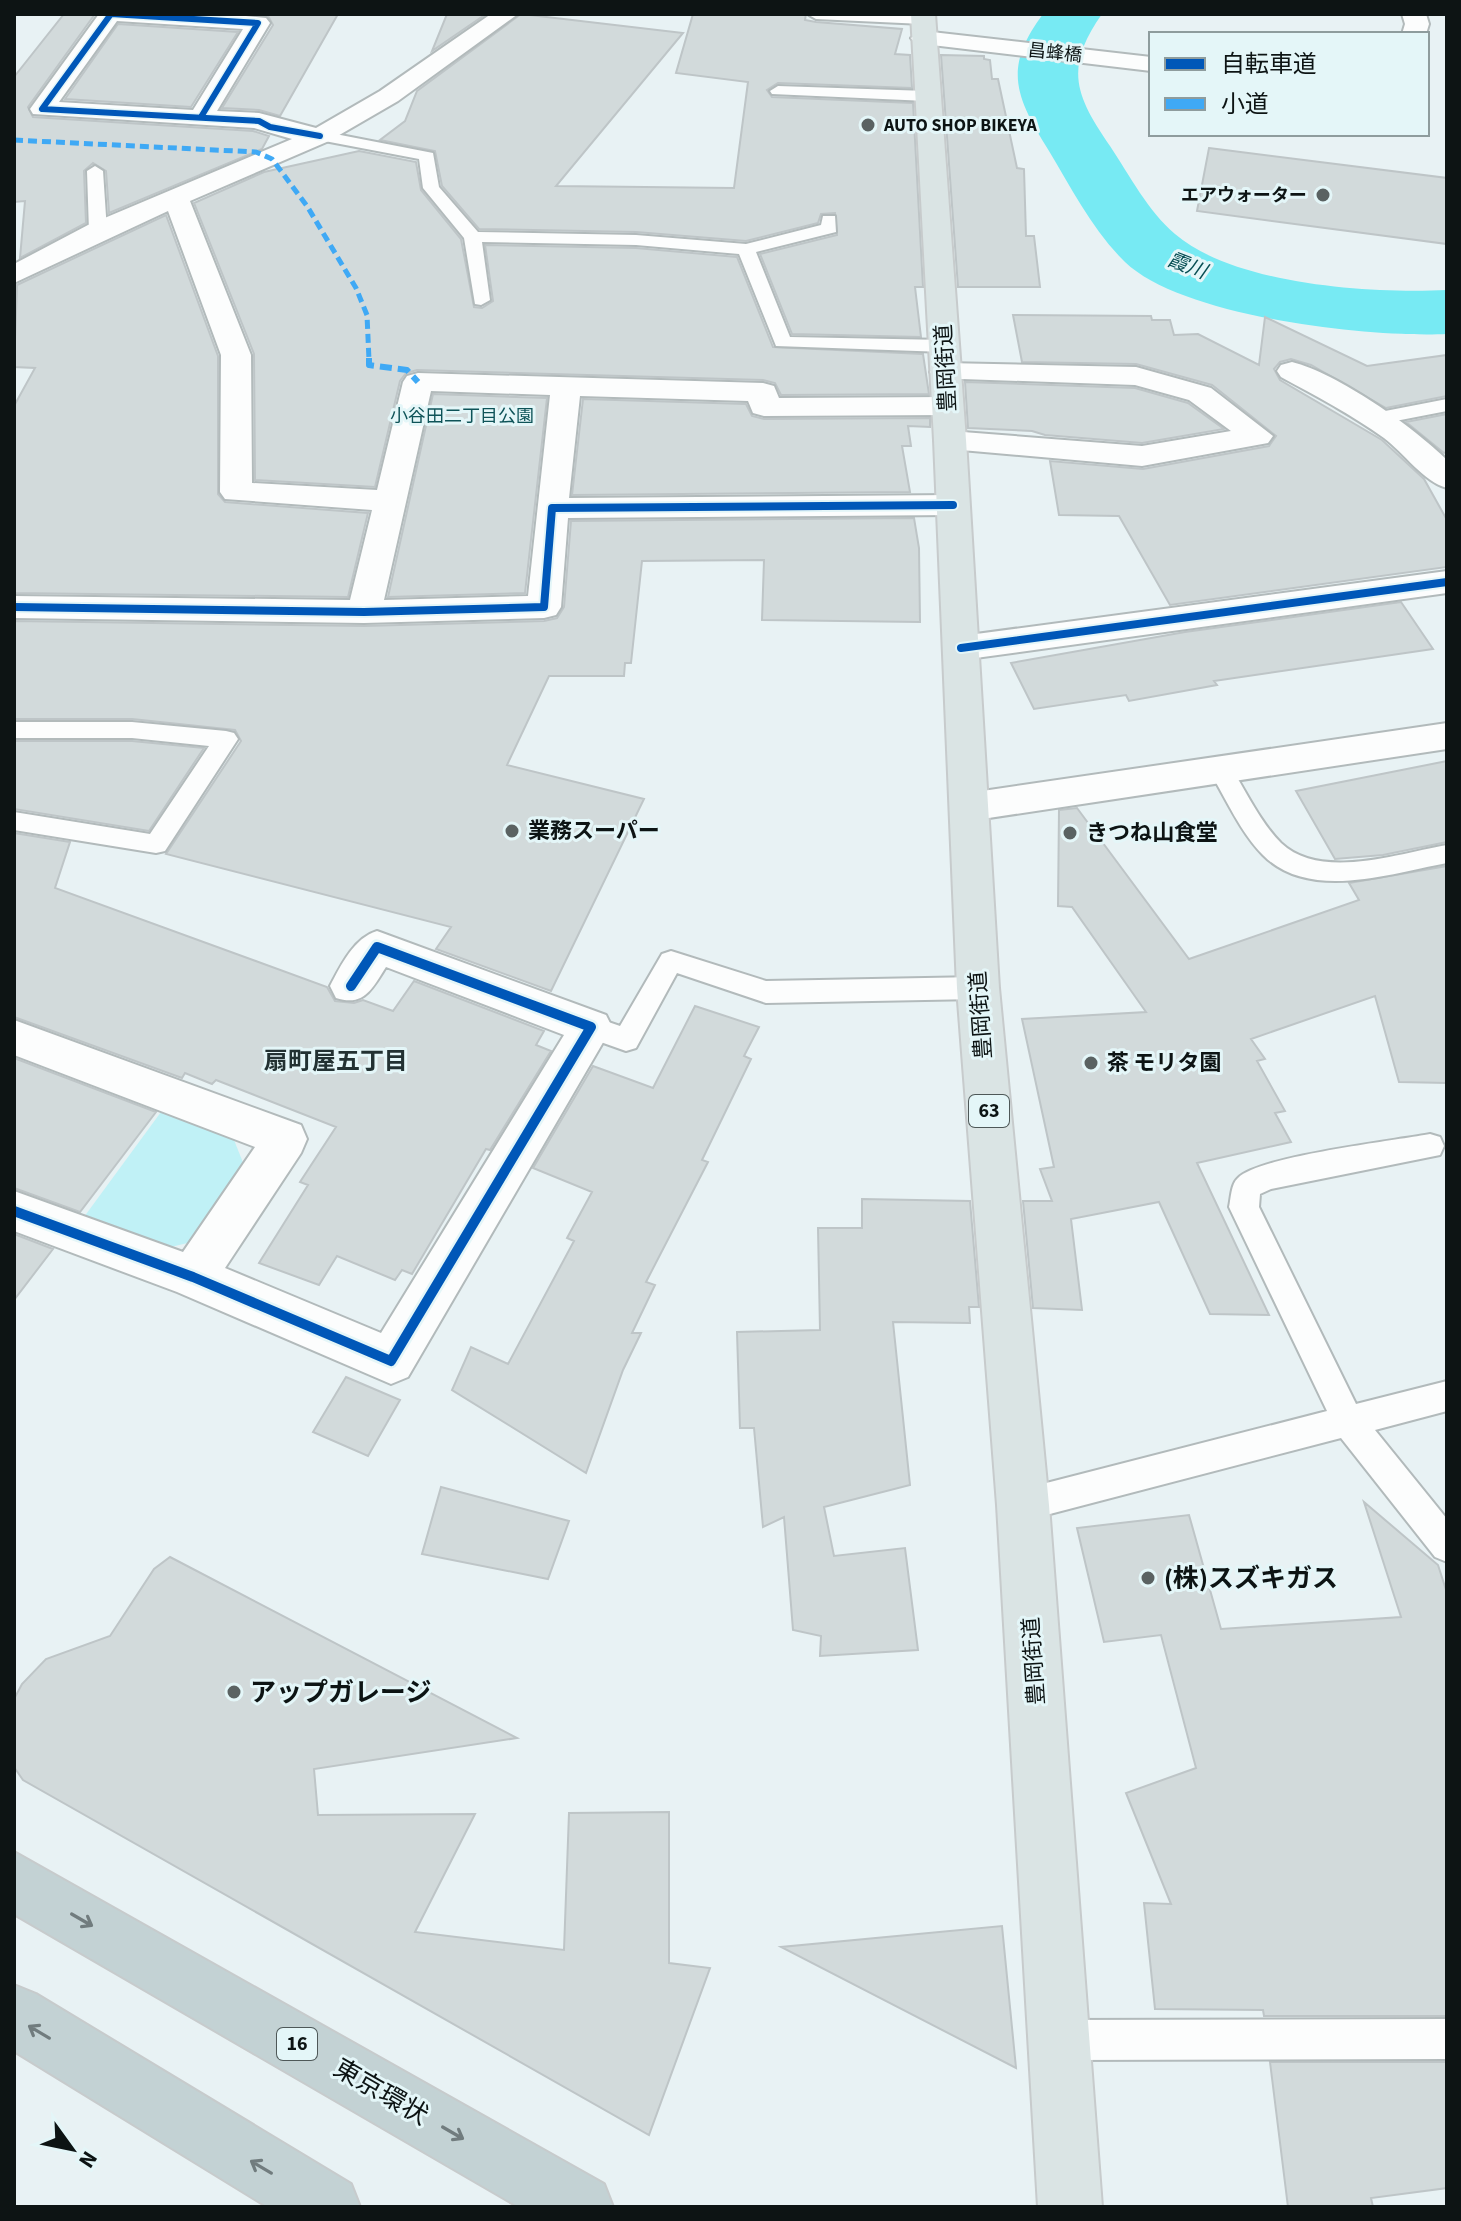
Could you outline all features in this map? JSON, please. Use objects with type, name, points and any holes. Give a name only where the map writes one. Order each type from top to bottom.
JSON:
[{"type":"highway","name":"東京環状","points":[[14,1881],[581,2207]]},
{"type":"highway","points":[[14,2016],[328,2207]]},
{"type":"main road","name":"豊岡街道","points":[[923,24],[947,391],[978,988],[1023,1505],[1062,2040],[1070,2207]]},
{"type":"street","points":[[201,117],[258,23],[111,14],[42,109],[259,121],[270,127],[320,136]]},
{"type":"street","points":[[14,275],[98,231],[320,136],[389,96],[506,14]]},
{"type":"street","name":"昌蜂橋","points":[[923,24],[996,46],[1149,64]]},
{"type":"street","points":[[176,198],[236,355],[236,492],[391,501]]},
{"type":"street","points":[[1292,371],[1380,418],[1424,454],[1447,478]]},
{"type":"street","points":[[364,612],[418,382],[763,392],[764,407],[947,391],[1136,376],[1200,394],[1257,436],[1142,456],[947,391]]},
{"type":"street","points":[[14,607],[364,612],[544,607],[566,387]]},
{"type":"street","points":[[552,508],[953,505]]},
{"type":"street","points":[[961,648],[1447,582]]},
{"type":"street","points":[[969,807],[1222,772],[1447,736]]},
{"type":"street","points":[[14,1211],[193,1277],[391,1361],[591,1027],[377,947],[351,986]]},
{"type":"street","points":[[14,1037],[285,1139],[193,1277]]},
{"type":"lane","points":[[816,15],[923,24]]},
{"type":"lane","points":[[778,91],[927,96]]},
{"type":"lane","points":[[320,136],[421,152],[427,156],[431,188],[473,237],[481,300]]},
{"type":"lane","points":[[95,171],[98,231]]},
{"type":"lane","points":[[473,237],[636,240],[746,249],[830,228],[829,220]]},
{"type":"lane","points":[[746,249],[783,342],[947,391]]},
{"type":"lane","points":[[1380,418],[1447,405]]},
{"type":"lane","points":[[14,730],[132,730],[226,739],[156,844],[14,821]]},
{"type":"lane","points":[[1222,772],[1273,851],[1300,866],[1331,873],[1447,854]]},
{"type":"lane","points":[[591,1027],[626,1040],[671,961],[766,992],[978,988]]},
{"type":"lane","points":[[1430,1146],[1266,1177],[1247,1187],[1244,1207],[1349,1423],[1447,1545]]},
{"type":"lane","points":[[1023,1505],[1447,1396]]},
{"type":"lane","points":[[1062,2040],[1447,2039]]},
{"type":"shaded area","points":[[161,1112],[234,1140],[244,1165],[192,1242],[162,1249],[84,1217]]},
{"type":"building","points":[[64,14],[95,14],[28,107],[33,117],[253,131],[269,136],[262,149],[109,213],[106,171],[93,163],[84,171],[86,223],[20,258],[25,201],[14,202],[14,77]]},
{"type":"building","points":[[256,14],[338,14],[280,116],[259,110],[222,108],[273,25],[268,16]]},
{"type":"building","points":[[447,14],[486,14],[432,51]]},
{"type":"building","points":[[521,14],[683,33],[556,186],[734,188],[748,82],[676,73],[693,14],[806,14],[805,20],[816,22],[902,29],[895,54],[910,55],[912,88],[778,83],[767,90],[772,97],[913,103],[923,287],[915,287],[921,337],[792,334],[760,254],[837,235],[835,213],[821,214],[818,223],[746,241],[636,232],[479,229],[442,186],[435,151],[380,140],[405,121],[417,91]]},
{"type":"building","points":[[118,24],[238,32],[191,107],[65,99]]},
{"type":"building","points":[[941,55],[984,56],[984,59],[990,60],[992,79],[998,79],[1017,168],[1024,169],[1026,236],[1034,236],[1040,287],[958,287]]},
{"type":"building","name":"エアウォーター","points":[[1209,148],[1447,178],[1447,244],[1197,211]]},
{"type":"building","points":[[359,151],[416,162],[421,190],[461,239],[474,307],[482,308],[493,301],[485,245],[636,248],[737,257],[773,347],[923,354],[929,394],[781,395],[775,383],[763,380],[417,370],[406,373],[400,381],[375,487],[255,480],[254,354],[194,203],[264,172]]},
{"type":"building","points":[[166,215],[218,356],[218,494],[225,502],[368,513],[348,597],[14,593],[14,406],[35,368],[14,367],[17,285]]},
{"type":"building","points":[[1013,315],[1151,316],[1152,320],[1170,320],[1174,335],[1198,334],[1259,365],[1265,317],[1367,366],[1447,355],[1447,396],[1386,408],[1311,365],[1291,359],[1280,362],[1274,369],[1280,380],[1382,440],[1424,479],[1447,520],[1447,567],[1170,605],[1119,516],[1059,515],[1050,461],[1143,469],[1269,446],[1276,436],[1212,385],[1136,364],[1022,362]]},
{"type":"building","points":[[965,382],[1135,388],[1188,403],[1224,429],[1142,443],[1045,435],[1032,431],[968,428]]},
{"type":"building","points":[[433,394],[547,398],[525,593],[388,597]]},
{"type":"building","points":[[583,399],[746,404],[752,416],[764,419],[930,418],[930,427],[908,426],[911,446],[902,446],[910,492],[572,495]]},
{"type":"building","points":[[1447,414],[1447,452],[1444,453],[1406,422]]},
{"type":"building","points":[[914,518],[919,548],[920,622],[762,620],[764,560],[642,561],[631,663],[625,663],[624,676],[549,676],[507,765],[644,799],[551,991],[436,949],[451,927],[166,854],[241,741],[235,730],[132,719],[14,719],[14,621],[364,626],[544,621],[557,618],[564,607],[571,521]]},
{"type":"building","points":[[1401,602],[1433,649],[1214,681],[1217,685],[1129,701],[1126,695],[1034,709],[1011,663],[1185,632]]},
{"type":"building","points":[[14,741],[132,741],[204,748],[149,831],[14,809]]},
{"type":"building","points":[[1447,761],[1447,842],[1383,855],[1335,859],[1296,791]]},
{"type":"building","points":[[1077,808],[1189,959],[1359,900],[1349,883],[1447,866],[1447,1083],[1399,1082],[1375,996],[1251,1039],[1265,1059],[1257,1061],[1285,1111],[1275,1113],[1291,1142],[1197,1163],[1269,1315],[1210,1314],[1159,1202],[1071,1219],[1082,1310],[1033,1308],[1023,1201],[1052,1201],[1040,1169],[1054,1167],[1022,1019],[1146,1012],[1072,907],[1058,906],[1059,810]]},
{"type":"building","points":[[14,833],[70,842],[55,888],[327,987],[335,1001],[354,1003],[363,1000],[393,1011],[414,981],[544,1031],[536,1045],[551,1051],[490,1150],[486,1149],[412,1274],[402,1270],[395,1280],[337,1256],[319,1285],[259,1263],[308,1185],[300,1182],[336,1127],[216,1080],[212,1084],[185,1073],[182,1078],[14,1017]]},
{"type":"building","points":[[695,1006],[759,1027],[744,1056],[751,1059],[702,1160],[708,1162],[646,1282],[655,1285],[632,1333],[641,1333],[623,1370],[586,1473],[452,1390],[471,1347],[508,1364],[574,1241],[567,1238],[592,1192],[533,1168],[593,1066],[653,1088]]},
{"type":"building","points":[[14,1058],[156,1112],[80,1212],[14,1188]]},
{"type":"building","points":[[862,1199],[970,1201],[979,1307],[969,1307],[970,1323],[893,1322],[910,1485],[824,1507],[834,1556],[905,1548],[918,1650],[820,1656],[821,1636],[793,1630],[784,1517],[763,1527],[754,1428],[740,1428],[737,1332],[820,1330],[818,1228],[862,1228]]},
{"type":"building","points":[[14,1234],[53,1249],[14,1300]]},
{"type":"building","points":[[346,1377],[400,1400],[368,1456],[313,1432]]},
{"type":"building","points":[[441,1487],[569,1521],[548,1579],[422,1554]]},
{"type":"building","points":[[1364,1502],[1438,1565],[1447,1593],[1447,2016],[1264,2016],[1263,2010],[1155,2009],[1144,1903],[1171,1904],[1126,1793],[1196,1768],[1161,1635],[1104,1642],[1077,1528],[1189,1515],[1221,1629],[1401,1617]]},
{"type":"building","points":[[170,1557],[517,1738],[314,1769],[318,1815],[475,1814],[415,1932],[564,1950],[569,1813],[669,1812],[669,1963],[710,1968],[649,2135],[23,1780],[14,1767],[14,1699],[22,1684],[46,1659],[110,1636],[154,1569]]},
{"type":"building","points":[[1002,1926],[1016,2068],[781,1947]]},
{"type":"building","points":[[1270,2062],[1447,2062],[1447,2188],[1371,2198],[1373,2207],[1288,2207]]},
{"type":"waterway","name":"霞川","points":[[1073,14],[1051,49],[1046,80],[1050,95],[1065,127],[1115,205],[1138,236],[1161,257],[1223,284],[1300,302],[1380,312],[1447,312]]},
{"type":"marked path","points":[[14,140],[256,152],[272,159],[307,206],[356,288],[367,315],[369,365],[407,370],[418,382]]},
{"type":"cycle path","points":[[201,117],[258,23],[111,14],[42,109],[259,121],[270,127],[320,136]]},
{"type":"cycle path","points":[[14,607],[364,612],[544,607],[552,508],[953,505]]},
{"type":"cycle path","points":[[961,648],[1447,582]]},
{"type":"cycle path","points":[[14,1211],[193,1277],[391,1361],[591,1027],[377,947],[351,986]]},
{"type":"place","name":"AUTO SHOP BIKEYA","points":[[868,125]]},
{"type":"place","name":"エアウォーター","points":[[1323,195]]},
{"type":"place","name":"業務スーパー","points":[[512,831]]},
{"type":"place","name":"きつね山食堂","points":[[1070,833]]},
{"type":"place","name":"茶 モリタ園","points":[[1091,1063]]},
{"type":"place","name":"(株)スズキガス","points":[[1148,1578]]},
{"type":"place","name":"アップガレージ","points":[[234,1692]]},
{"type":"district","name":"扇町屋五丁目","points":[[336,1061]]},
{"type":"park label","name":"小谷田二丁目公園","points":[[462,416]]}]
